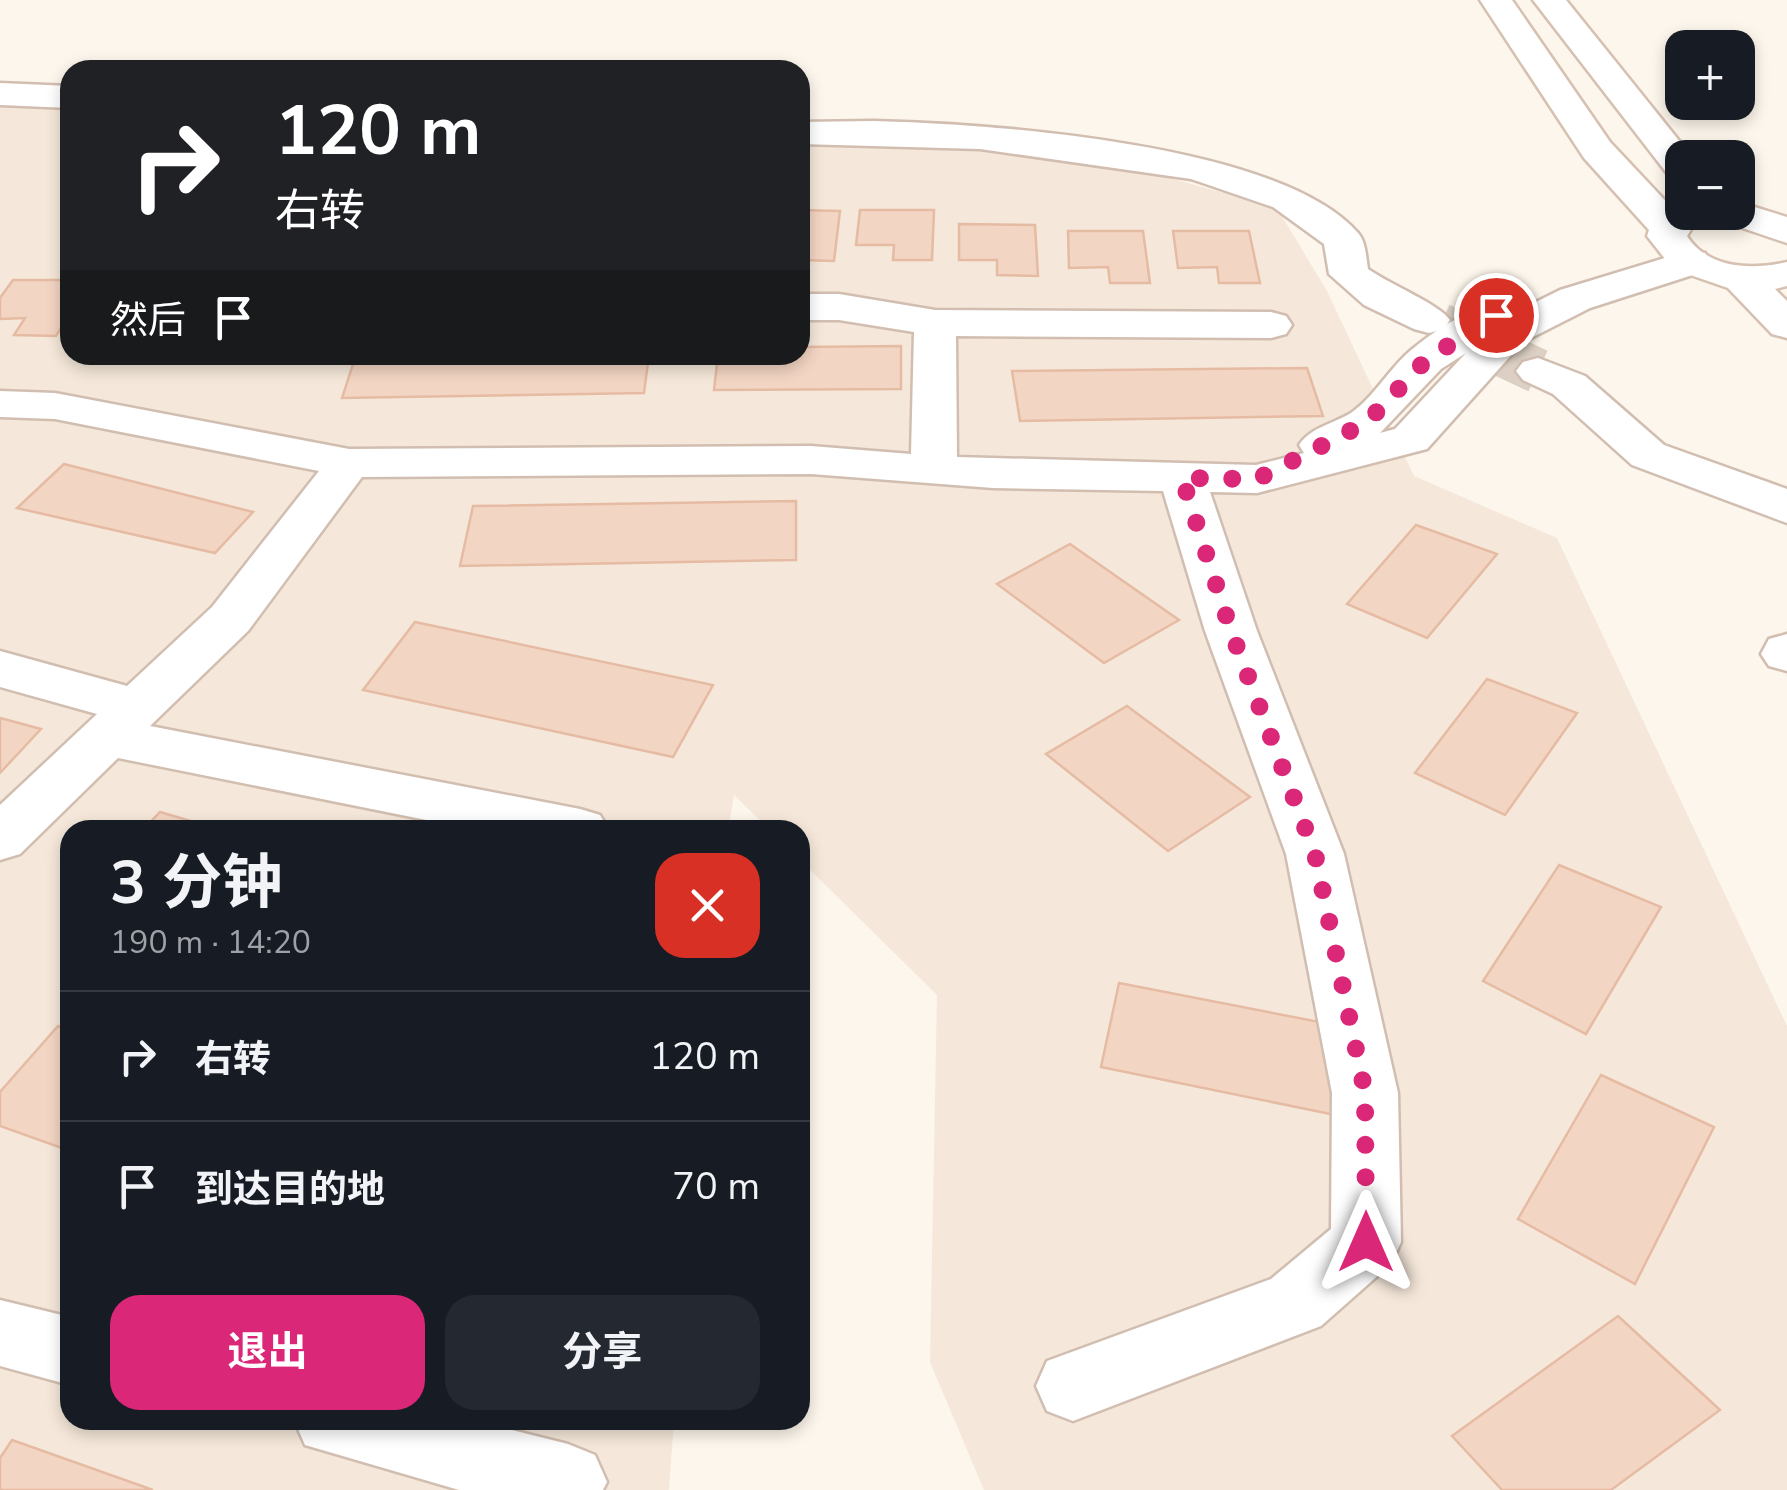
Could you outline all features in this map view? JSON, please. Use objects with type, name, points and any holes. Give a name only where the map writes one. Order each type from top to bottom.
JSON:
[{"type":"street","points":[[1496,0],[1596,150],[1683,237],[1740,277],[1787,325]]},
{"type":"street","points":[[1549,0],[1665,147]]},
{"type":"street","points":[[0,94],[60,97]]},
{"type":"street","points":[[810,133],[892,130],[989,136],[1229,174],[1284,196],[1308,211],[1343,240],[1349,274],[1379,296],[1429,320]]},
{"type":"street","points":[[1755,219],[1782,226]]},
{"type":"street","points":[[0,404],[55,406],[349,463],[810,460],[934,470],[1257,479],[1410,440],[1508,333],[1683,237]]},
{"type":"street","points":[[1740,277],[1787,274]]},
{"type":"street","points":[[810,307],[935,323],[1271,325]]},
{"type":"street","points":[[934,470],[935,323]]},
{"type":"street","points":[[1538,370],[1569,385],[1648,455],[1764,496],[1787,509]]},
{"type":"street","points":[[0,840],[230,619],[349,463]]},
{"type":"street","points":[[1073,1386],[1296,1303],[1366,1242],[1365,1092],[1315,854],[1231,631],[1182,478]]},
{"type":"street","points":[[0,669],[122,722],[538,820]]},
{"type":"street","points":[[0,1332],[60,1348]]},
{"type":"street","points":[[370,1430],[568,1482]]},
{"type":"shaded area","points":[[0,105],[60,108],[60,365],[810,365],[810,144],[931,141],[1141,170],[1277,208],[1327,291],[1414,476],[1557,538],[1787,1026],[1787,1490],[984,1490],[930,1362],[937,995],[810,870],[810,820],[760,820],[734,795],[730,820],[60,820],[60,1430],[673,1430],[669,1490],[0,1490]]},
{"type":"building","points":[[810,210],[840,211],[834,261],[810,260]]},
{"type":"building","points":[[860,210],[934,210],[932,260],[893,260],[894,245],[856,245]]},
{"type":"building","points":[[959,224],[1035,225],[1038,276],[997,275],[997,260],[959,260]]},
{"type":"building","points":[[1068,231],[1143,231],[1150,283],[1110,283],[1108,267],[1069,268]]},
{"type":"building","points":[[1173,231],[1249,231],[1260,283],[1219,283],[1217,267],[1178,268]]},
{"type":"building","points":[[13,280],[60,280],[60,329],[56,336],[14,335],[25,318],[0,319],[0,298]]},
{"type":"building","points":[[901,346],[901,389],[714,390],[717,365],[810,365],[810,347]]},
{"type":"building","points":[[353,365],[648,365],[644,393],[342,398]]},
{"type":"building","points":[[1307,368],[1323,416],[1020,421],[1012,371]]},
{"type":"building","points":[[64,464],[253,512],[215,553],[17,508]]},
{"type":"building","points":[[796,501],[796,560],[460,566],[473,506]]},
{"type":"building","points":[[1416,525],[1497,554],[1427,638],[1347,604]]},
{"type":"building","points":[[1070,544],[1179,620],[1104,663],[997,584]]},
{"type":"building","points":[[415,622],[713,685],[673,757],[363,690]]},
{"type":"building","points":[[1487,679],[1577,713],[1505,815],[1415,773]]},
{"type":"building","points":[[1127,706],[1250,797],[1168,851],[1046,754]]},
{"type":"building","points":[[0,718],[41,729],[0,773]]},
{"type":"building","points":[[160,812],[187,820],[152,820]]},
{"type":"building","points":[[1559,865],[1661,907],[1586,1034],[1483,981]]},
{"type":"building","points":[[1119,983],[1350,1028],[1340,1116],[1101,1067]]},
{"type":"building","points":[[60,1027],[60,1147],[0,1126],[0,1092]]},
{"type":"building","points":[[1601,1075],[1714,1127],[1635,1284],[1518,1219]]},
{"type":"building","points":[[1618,1316],[1720,1410],[1611,1490],[1502,1490],[1452,1436]]},
{"type":"building","points":[[12,1440],[153,1490],[0,1490],[0,1458]]},
{"type":"tunnel","points":[[1440,325],[1538,371]]},
{"type":"route","points":[[1366,1242],[1365,1092],[1315,854],[1231,631],[1182,478],[1257,479],[1341,436],[1368,421],[1426,360],[1496,315]]}]
